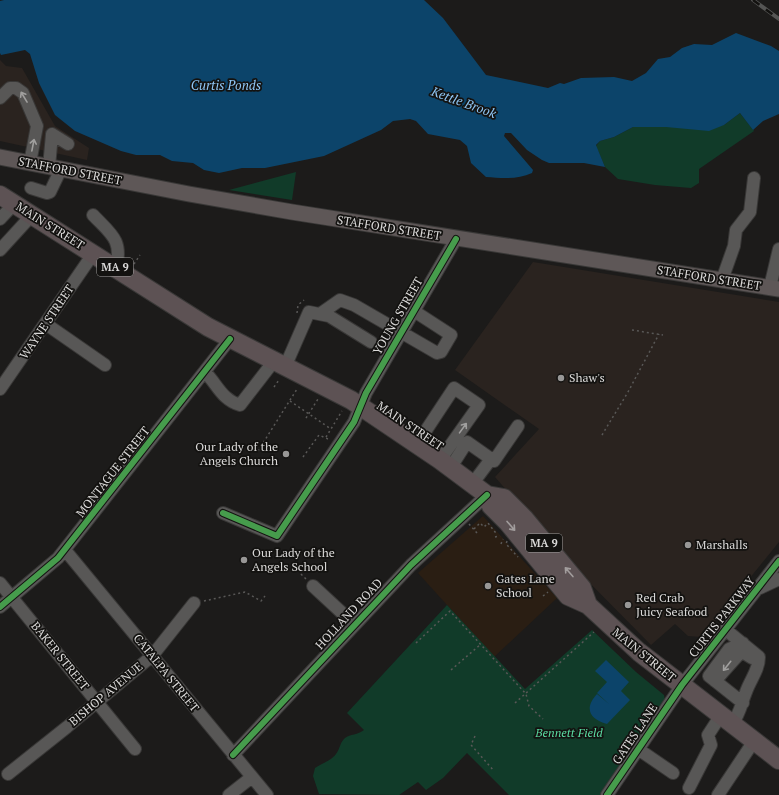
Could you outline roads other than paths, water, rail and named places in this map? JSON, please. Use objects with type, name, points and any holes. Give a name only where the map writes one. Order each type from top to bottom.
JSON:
[{"type":"highway","name":"MAIN STREET","points":[[7,200],[93,254],[124,268],[172,306],[279,369],[351,400],[422,437],[445,463],[487,495],[504,498],[518,512],[582,588],[588,605],[628,644],[754,741],[777,755]]},
{"type":"main road","name":"STAFFORD STREET","points":[[0,157],[233,202],[456,239],[775,288]]},
{"type":"street","points":[[0,98],[10,88],[16,88],[23,93],[37,126],[30,163]]},
{"type":"street","points":[[31,188],[47,193],[50,192],[55,168],[52,134],[68,144]]},
{"type":"street","points":[[722,280],[734,246],[736,230],[750,212],[754,178]]},
{"type":"street","points":[[0,220],[7,200]]},
{"type":"street","points":[[0,250],[32,215]]},
{"type":"street","points":[[93,215],[112,235],[117,244],[124,268]]},
{"type":"street","name":"YOUNG STREET","points":[[223,513],[277,536],[327,445],[354,422],[360,406],[400,333],[456,239]]},
{"type":"street","points":[[775,288],[779,249]]},
{"type":"street","name":"WAYNE STREET","points":[[0,389],[93,254]]},
{"type":"street","points":[[320,314],[340,300],[354,306],[437,353],[441,352],[451,335],[414,311]]},
{"type":"street","points":[[205,372],[212,378],[223,395],[232,403],[240,405],[279,369],[309,312],[329,316],[371,342]]},
{"type":"street","points":[[46,324],[105,365]]},
{"type":"street","name":"MONTAGUE STREET","points":[[0,607],[52,564],[65,550],[230,339]]},
{"type":"street","points":[[422,437],[454,388],[479,405],[445,463]]},
{"type":"street","points":[[422,437],[432,428],[455,397],[476,410]]},
{"type":"street","points":[[445,463],[467,442],[494,461],[518,426]]},
{"type":"street","points":[[472,484],[491,458]]},
{"type":"street","name":"HOLLAND ROAD","points":[[233,755],[354,624],[411,565],[487,495]]},
{"type":"street","name":"CATALPA STREET","points":[[65,550],[267,795]]},
{"type":"street","name":"CURTIS PARKWAY","points":[[682,685],[728,631],[779,561]]},
{"type":"street","points":[[758,589],[779,580]]},
{"type":"street","name":"BAKER STREET","points":[[0,583],[135,749]]},
{"type":"street","points":[[312,586],[354,624]]},
{"type":"street","name":"BISHOP AVENUE","points":[[8,774],[152,656],[194,603]]},
{"type":"street","points":[[689,788],[711,745],[708,735],[727,720],[738,716],[745,693],[756,672],[759,657],[728,631]]},
{"type":"street","points":[[728,631],[729,649]]},
{"type":"street","points":[[743,643],[729,649],[709,676],[743,702]]},
{"type":"street","points":[[715,681],[740,653],[749,655],[754,659],[756,672]]},
{"type":"street","name":"GATES LANE","points":[[607,795],[682,685]]},
{"type":"street","points":[[718,795],[754,741]]},
{"type":"street","points":[[638,749],[673,774]]},
{"type":"street","points":[[229,795],[252,777]]},
{"type":"water","name":"Curtis Ponds","points":[[424,0],[443,18],[486,75],[548,88],[560,83],[564,84],[581,78],[614,77],[632,81],[646,73],[658,59],[670,57],[682,48],[694,44],[712,45],[736,33],[771,46],[779,51],[779,114],[763,121],[753,130],[740,113],[724,125],[709,131],[666,127],[633,127],[614,137],[600,141],[596,145],[605,167],[584,163],[549,163],[527,150],[511,133],[505,133],[504,136],[533,170],[532,173],[515,178],[486,177],[471,163],[467,146],[460,140],[428,134],[416,121],[410,119],[393,121],[381,130],[324,156],[265,168],[242,168],[219,173],[204,170],[193,163],[172,161],[160,155],[136,155],[121,151],[75,131],[55,115],[39,83],[30,54],[25,50],[1,55],[0,53],[0,1]]},
{"type":"water","points":[[606,660],[629,682],[621,691],[630,700],[607,724],[596,719],[590,712],[591,704],[597,694],[609,704],[597,693],[607,682],[595,671]]},
{"type":"railway","points":[[753,0],[779,19]]},
{"type":"place","name":"Shaw's","points":[[561,378]]},
{"type":"place","name":"Our Lady of the Angels Church","points":[[286,454]]},
{"type":"place","name":"Marshalls","points":[[688,545]]},
{"type":"place","name":"Our Lady of the Angels School","points":[[244,560]]},
{"type":"place","name":"Gates Lane School","points":[[488,586]]},
{"type":"place","name":"Red Crab Juicy Seafood","points":[[628,605]]},
{"type":"water label","name":"Kettle Brook","points":[[464,102]]},
{"type":"park label","name":"Bennett Field","points":[[569,733]]}]
